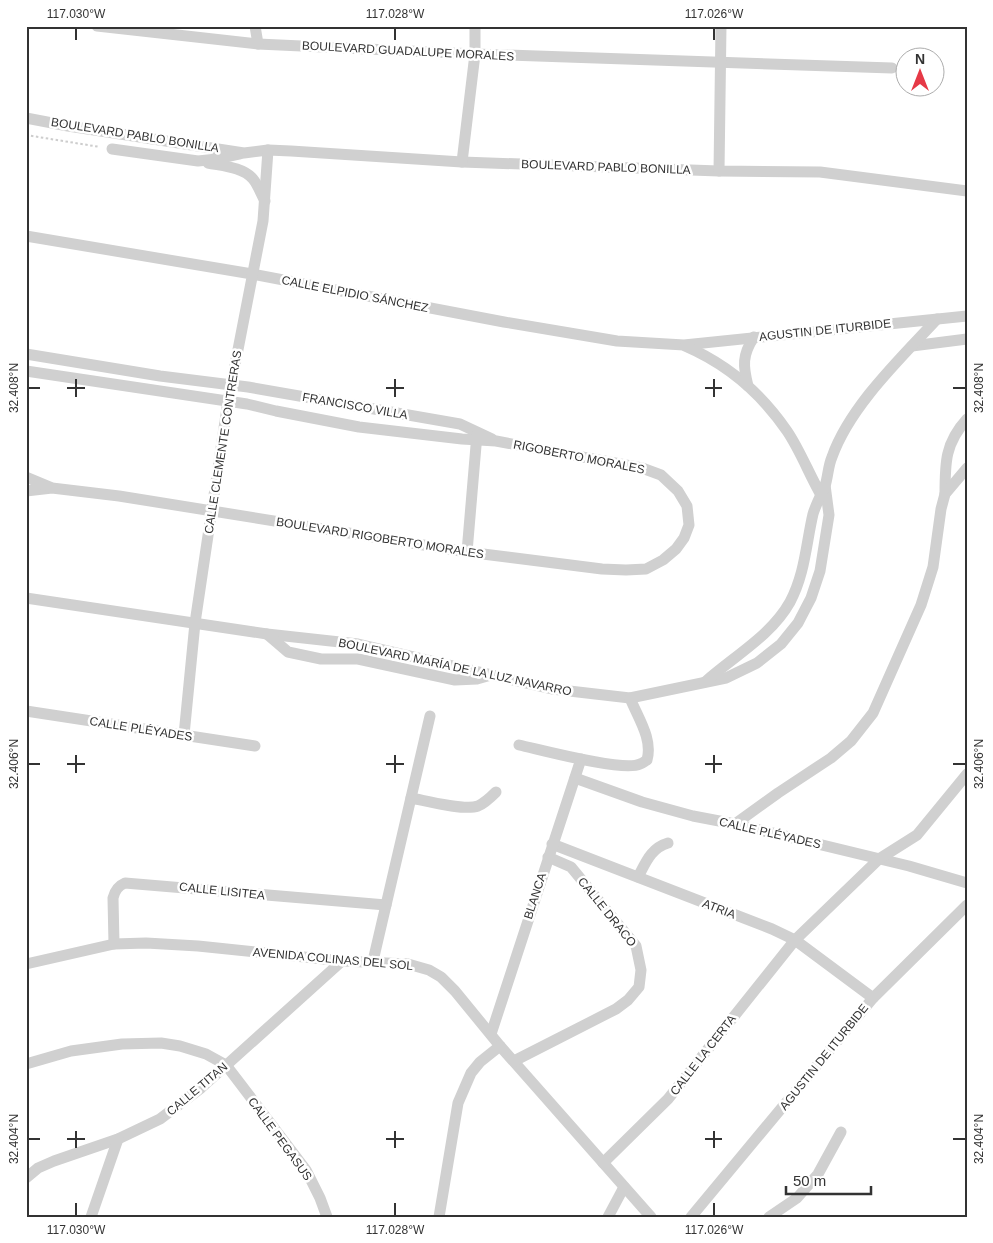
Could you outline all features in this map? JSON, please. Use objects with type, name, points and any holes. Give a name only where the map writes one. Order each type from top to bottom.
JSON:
[{"type":"street","name":"BOULEVARD GUADALUPE MORALES","points":[[97,26],[258,44],[475,54],[892,68]]},
{"type":"street","points":[[255,26],[258,44]]},
{"type":"street","points":[[462,162],[475,54],[475,26]]},
{"type":"street","points":[[719,171],[721,26]]},
{"type":"street","name":"BOULEVARD PABLO BONILLA","points":[[26,118],[244,153]]},
{"type":"street","name":"BOULEVARD PABLO BONILLA","points":[[112,149],[198,161],[268,150],[462,162],[719,171],[820,172],[967,191]]},
{"type":"street","name":"CALLE CLEMENTE CONTRERAS","points":[[184,735],[195,623],[228,401],[266,202],[268,150]]},
{"type":"street","points":[[198,161],[236,169],[246,174],[253,179],[266,202]]},
{"type":"street","name":"CALLE ELPIDIO SÁNCHEZ","points":[[26,236],[252,274],[523,326],[618,341],[684,346]]},
{"type":"street","name":"AGUSTIN DE ITURBIDE","points":[[684,346],[754,337],[967,316]]},
{"type":"street","name":"BOULEVARD MARÍA DE LA LUZ NAVARRO","points":[[705,682],[759,638],[777,620],[790,601],[806,556],[814,513],[824,492],[832,456],[852,417],[866,398],[937,319]]},
{"type":"street","points":[[748,386],[745,358],[747,348],[754,337]]},
{"type":"street","points":[[912,346],[967,338]]},
{"type":"street","points":[[684,346],[708,356],[734,373],[748,386],[770,409],[787,431],[824,492]]},
{"type":"street","name":"FRANCISCO VILLA","points":[[26,354],[160,376],[231,384],[460,424],[477,436]]},
{"type":"street","points":[[26,372],[228,401],[359,427],[477,436],[467,552]]},
{"type":"street","points":[[159,392],[160,376]]},
{"type":"street","points":[[735,824],[838,753],[851,742],[873,712],[921,605],[933,567],[941,509],[945,494],[945,464],[950,444],[957,429],[967,419]]},
{"type":"street","name":"RIGOBERTO MORALES","points":[[477,436],[642,468],[662,475],[678,491],[687,506],[688,525]]},
{"type":"street","points":[[945,494],[967,468]]},
{"type":"street","name":"BOULEVARD RIGOBERTO MORALES","points":[[26,477],[52,488]]},
{"type":"street","name":"BOULEVARD RIGOBERTO MORALES","points":[[26,492],[52,488],[119,496],[467,552],[602,569],[646,569],[663,560],[676,549],[684,538],[688,525]]},
{"type":"street","name":"BOULEVARD MARÍA DE LA LUZ NAVARRO","points":[[26,598],[267,634],[358,644],[552,689],[630,698],[726,678],[757,664],[781,644],[798,623],[811,598],[820,570],[829,515],[824,492]]},
{"type":"street","points":[[267,634],[288,652],[321,659],[358,659],[456,680],[477,679],[492,674]]},
{"type":"street","points":[[520,745],[581,759],[631,766],[640,764],[647,760],[649,748],[645,733],[630,698]]},
{"type":"street","name":"CALLE PLÉYADES","points":[[26,711],[256,746]]},
{"type":"street","points":[[373,961],[430,716]]},
{"type":"street","name":"BLANCA","points":[[491,1034],[581,759]]},
{"type":"street","points":[[794,940],[879,859],[917,835],[967,774]]},
{"type":"street","name":"CALLE PLÉYADES","points":[[575,778],[642,802],[693,816],[735,824],[909,866],[967,883]]},
{"type":"street","points":[[411,798],[466,807],[477,806],[496,792]]},
{"type":"street","points":[[638,877],[652,852],[659,846],[668,843]]},
{"type":"street","name":"ATRIA","points":[[552,844],[772,929],[794,940],[873,998]]},
{"type":"street","name":"CALLE DRACO","points":[[514,1061],[616,1010],[639,987],[641,970],[636,946],[571,867],[548,857]]},
{"type":"street","name":"CALLE LISITEA","points":[[114,944],[114,891],[125,883],[386,905]]},
{"type":"street","name":"AGUSTIN DE ITURBIDE","points":[[691,1217],[873,998],[967,905]]},
{"type":"street","name":"CALLE LA CERTA","points":[[603,1163],[668,1099],[794,940]]},
{"type":"street","name":"AVENIDA COLINAS DEL SOL","points":[[26,964],[114,944],[146,943],[198,946],[342,961],[408,964],[429,970],[441,977],[651,1217]]},
{"type":"street","name":"CALLE TITAN","points":[[26,1178],[38,1168],[118,1139],[160,1119],[201,1088],[342,961]]},
{"type":"street","points":[[26,1064],[71,1051],[122,1044],[161,1043],[180,1046],[206,1054],[226,1065]]},
{"type":"street","points":[[439,1217],[458,1103],[471,1073],[480,1062],[500,1046]]},
{"type":"street","name":"CALLE PEGASUS","points":[[226,1065],[306,1170],[327,1217]]},
{"type":"street","points":[[769,1217],[797,1198],[818,1174],[841,1132]]},
{"type":"street","points":[[91,1217],[118,1139]]},
{"type":"street","points":[[608,1217],[624,1187]]},
{"type":"path","name":"BOULEVARD PABLO BONILLA","points":[[26,135],[112,149]]}]
